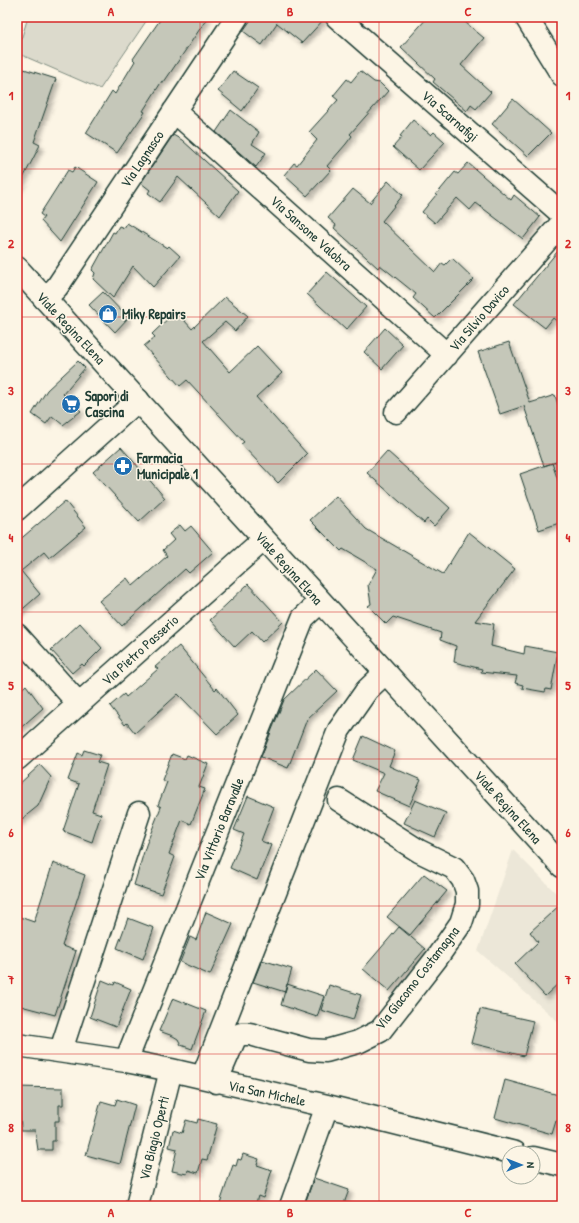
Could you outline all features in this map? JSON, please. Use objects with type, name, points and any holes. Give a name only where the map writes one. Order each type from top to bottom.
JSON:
[{"type":"street","name":"Via Lagnasco","points":[[45,299],[56,287],[237,17]]},
{"type":"street","name":"Via Scarnafigi","points":[[338,17],[562,214]]},
{"type":"street","points":[[526,17],[562,75]]},
{"type":"street","name":"Via Sansone Valobra","points":[[174,112],[447,355]]},
{"type":"street","name":"Via Silvio Davico","points":[[396,412],[562,223]]},
{"type":"street","name":"Viale Regina Elena","points":[[17,268],[562,866]]},
{"type":"street","points":[[17,510],[138,400]]},
{"type":"street","name":"Via Pietro Passerio","points":[[17,759],[264,540]]},
{"type":"street","name":"Via Vittorio Baravalle","points":[[126,1061],[303,618],[320,602]]},
{"type":"street","points":[[17,635],[80,704]]},
{"type":"street","points":[[209,1080],[339,730],[367,690],[386,673]]},
{"type":"street","name":"Via Giacomo Costamagna","points":[[209,1080],[235,1038],[241,1034],[250,1034],[309,1050],[326,1051],[358,1042],[380,1031],[436,959],[461,923],[467,904],[467,891],[464,880],[454,868],[419,851],[339,800]]},
{"type":"street","points":[[61,1050],[139,813]]},
{"type":"street","name":"Via San Michele","points":[[17,1045],[61,1050],[171,1070],[327,1106],[501,1150]]},
{"type":"street","name":"Via Biagio Operti","points":[[137,1206],[171,1070]]},
{"type":"street","points":[[291,1206],[327,1106]]},
{"type":"street","points":[[541,1160],[562,1165]]},
{"type":"shaded area","points":[[28,17],[149,17],[100,89],[17,53]]},
{"type":"shaded area","points":[[513,850],[562,899],[562,1025],[478,951]]},
{"type":"building","points":[[162,17],[208,17],[164,82],[162,81],[143,111],[145,112],[117,153],[86,133],[112,91],[115,94],[135,61],[133,59]]},
{"type":"building","points":[[253,17],[325,18],[302,43],[277,23],[262,45],[243,31]]},
{"type":"building","points":[[428,17],[459,17],[484,38],[461,65],[491,92],[476,109],[471,105],[467,111],[433,82],[435,79],[401,47]]},
{"type":"building","points":[[24,69],[56,79],[34,142],[40,145],[17,190],[17,88]]},
{"type":"building","points":[[233,71],[258,88],[242,111],[218,91]]},
{"type":"building","points":[[360,71],[374,82],[380,83],[388,91],[350,134],[352,136],[327,166],[331,170],[307,196],[284,175],[294,163],[297,165],[317,140],[309,132],[338,100],[333,96],[347,79],[351,82]]},
{"type":"building","points":[[513,99],[551,133],[528,156],[492,124]]},
{"type":"building","points":[[231,110],[259,132],[252,144],[266,153],[256,167],[216,132]]},
{"type":"building","points":[[413,120],[431,135],[434,132],[445,142],[419,170],[393,147],[402,137],[400,136]]},
{"type":"building","points":[[173,135],[182,140],[238,191],[220,216],[178,177],[160,202],[148,193],[150,190],[141,183]]},
{"type":"building","points":[[468,163],[511,200],[514,195],[540,217],[523,239],[476,203],[470,210],[457,198],[435,223],[422,212],[455,172],[458,174]]},
{"type":"building","points":[[75,167],[98,182],[60,242],[41,221],[44,217],[40,214],[68,170],[72,172]]},
{"type":"building","points":[[388,181],[403,195],[382,221],[435,272],[442,263],[445,265],[452,258],[474,279],[435,318],[413,298],[416,294],[380,265],[378,268],[334,228],[336,225],[328,218],[353,189],[370,203]]},
{"type":"building","points":[[127,223],[167,248],[169,246],[180,256],[153,287],[133,266],[113,298],[93,279],[95,273],[92,270],[113,232],[115,233],[119,226],[124,228]]},
{"type":"building","points":[[562,246],[562,325],[553,318],[545,328],[514,304]]},
{"type":"building","points":[[327,272],[366,307],[346,330],[307,294]]},
{"type":"building","points":[[103,292],[128,318],[115,332],[89,305]]},
{"type":"building","points":[[225,297],[248,316],[235,331],[225,322],[203,341],[230,372],[257,346],[282,373],[256,397],[307,454],[278,483],[241,444],[244,442],[187,380],[180,386],[144,346],[155,337],[152,334],[176,311],[192,329]]},
{"type":"building","points":[[385,328],[403,345],[382,369],[364,352]]},
{"type":"building","points":[[509,342],[530,403],[555,395],[562,417],[562,460],[544,466],[524,406],[500,414],[478,352]]},
{"type":"building","points":[[78,361],[85,368],[63,394],[81,411],[63,425],[52,416],[46,424],[32,414],[47,390]]},
{"type":"building","points":[[121,447],[165,498],[139,522],[93,472]]},
{"type":"building","points":[[387,451],[450,508],[434,526],[427,519],[424,523],[367,473]]},
{"type":"building","points":[[552,463],[562,492],[562,522],[539,530],[520,474]]},
{"type":"building","points":[[336,496],[366,529],[443,574],[469,532],[515,569],[475,621],[494,624],[491,646],[524,654],[525,646],[558,652],[551,690],[546,689],[545,692],[522,688],[523,685],[515,683],[517,676],[481,672],[482,669],[454,662],[456,646],[440,640],[441,633],[393,617],[386,624],[368,606],[371,604],[368,585],[377,569],[343,549],[341,551],[310,520]]},
{"type":"building","points":[[65,501],[86,527],[49,558],[44,552],[21,571],[40,594],[17,614],[17,542]]},
{"type":"building","points":[[180,525],[185,531],[191,526],[213,552],[189,573],[185,569],[122,626],[99,601],[127,578],[133,586],[167,556],[163,550],[174,540],[169,534]]},
{"type":"building","points":[[248,584],[283,622],[262,642],[252,631],[235,647],[210,620]]},
{"type":"building","points":[[80,623],[102,648],[84,666],[82,664],[72,673],[51,650]]},
{"type":"building","points":[[179,646],[215,690],[217,688],[238,715],[217,734],[178,694],[135,733],[127,723],[125,725],[110,706],[124,694],[126,697],[158,669],[155,667]]},
{"type":"building","points":[[316,669],[337,691],[307,719],[288,768],[261,757],[284,700]]},
{"type":"building","points":[[26,685],[43,708],[17,731],[17,693]]},
{"type":"building","points":[[363,736],[395,751],[389,766],[421,780],[409,806],[375,791],[384,773],[353,760]]},
{"type":"building","points":[[84,750],[100,755],[97,762],[107,765],[92,811],[101,814],[92,842],[63,831],[79,784],[68,780],[78,753],[82,755]]},
{"type":"building","points":[[172,754],[185,759],[187,755],[208,764],[199,787],[205,789],[191,824],[182,820],[169,854],[175,857],[161,894],[134,885],[146,845],[161,807],[158,805],[167,782],[162,780]]},
{"type":"building","points":[[40,765],[51,777],[38,806],[17,823],[17,786]]},
{"type":"building","points":[[248,796],[274,807],[261,841],[271,845],[257,880],[230,868],[244,834],[234,830]]},
{"type":"building","points":[[415,800],[446,813],[435,837],[404,823]]},
{"type":"building","points":[[53,863],[85,875],[62,946],[76,951],[55,1015],[17,1005],[17,916],[34,922]]},
{"type":"building","points":[[424,874],[447,891],[410,935],[387,917]]},
{"type":"building","points":[[562,903],[562,980],[545,996],[515,964],[538,942],[530,932]]},
{"type":"building","points":[[206,912],[233,924],[210,975],[180,962],[190,937],[196,940]]},
{"type":"building","points":[[128,918],[154,928],[143,959],[117,948]]},
{"type":"building","points":[[399,927],[425,949],[389,991],[363,969]]},
{"type":"building","points":[[262,960],[292,969],[285,992],[253,982]]},
{"type":"building","points":[[102,980],[114,985],[115,982],[131,989],[116,1027],[90,1017]]},
{"type":"building","points":[[287,984],[324,996],[317,1017],[281,1005]]},
{"type":"building","points":[[329,985],[361,995],[353,1020],[321,1010]]},
{"type":"building","points":[[173,998],[206,1011],[192,1049],[181,1045],[178,1039],[173,1036],[159,1031]]},
{"type":"building","points":[[480,1009],[533,1021],[524,1056],[471,1043]]},
{"type":"building","points":[[505,1080],[562,1096],[562,1122],[556,1121],[552,1134],[495,1118]]},
{"type":"building","points":[[17,1087],[63,1088],[63,1105],[59,1105],[59,1121],[55,1121],[55,1141],[52,1141],[52,1150],[38,1150],[35,1130],[21,1130],[20,1111],[17,1111]]},
{"type":"building","points":[[117,1099],[135,1105],[120,1164],[86,1155],[101,1101],[115,1105]]},
{"type":"building","points":[[198,1119],[217,1124],[207,1160],[202,1159],[198,1173],[188,1170],[187,1174],[172,1171],[177,1149],[169,1147],[173,1130],[182,1133],[186,1120],[197,1123]]},
{"type":"building","points":[[243,1154],[259,1159],[257,1165],[272,1170],[263,1198],[258,1196],[255,1206],[219,1206],[233,1165],[236,1166],[238,1159],[241,1160]]},
{"type":"building","points":[[314,1178],[349,1190],[343,1206],[304,1206]]},
{"type":"place","name":"Miky Repairs","points":[[108,314]]},
{"type":"place","name":"Sapori di Cascina","points":[[71,404]]},
{"type":"place","name":"Farmacia Municipale 1","points":[[123,466]]}]
